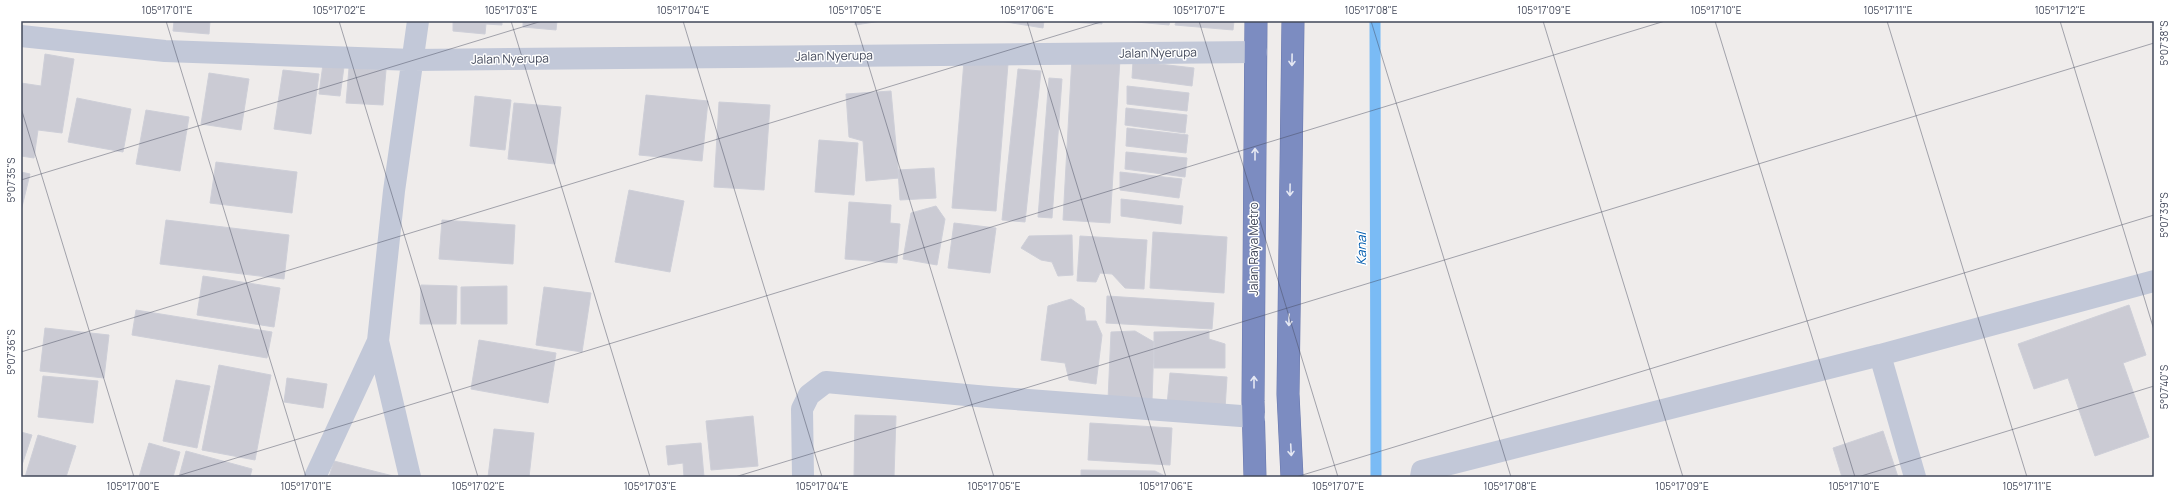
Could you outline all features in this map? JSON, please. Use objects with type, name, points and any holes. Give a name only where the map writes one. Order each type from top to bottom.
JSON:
[{"type":"highway","name":"Jalan Raya Metro","points":[[1255,477],[1256,21]]},
{"type":"highway","points":[[1292,477],[1288,394],[1293,21]]},
{"type":"street","points":[[315,477],[378,341],[394,190],[418,21]]},
{"type":"street","name":"Jalan Nyerupa","points":[[21,36],[165,51],[413,60],[1256,52]]},
{"type":"street","points":[[1421,477],[1422,471],[1880,355],[2154,281]]},
{"type":"street","points":[[378,341],[410,477]]},
{"type":"street","points":[[1880,355],[1915,477]]},
{"type":"street","points":[[803,477],[802,409],[809,395],[826,382],[988,397],[1254,417]]},
{"type":"building","points":[[174,21],[210,21],[209,34],[173,31]]},
{"type":"building","points":[[453,21],[502,21],[502,25],[486,24],[485,34],[453,31]]},
{"type":"building","points":[[523,21],[557,21],[556,30],[523,27]]},
{"type":"building","points":[[855,21],[881,21],[855,25]]},
{"type":"building","points":[[1000,21],[1044,21],[1043,28]]},
{"type":"building","points":[[1055,21],[1102,21],[1102,24]]},
{"type":"building","points":[[1125,21],[1170,21],[1169,25]]},
{"type":"building","points":[[1176,21],[1234,21],[1233,30],[1175,25]]},
{"type":"building","points":[[45,54],[74,59],[62,133],[38,130],[34,158],[21,156],[21,83],[41,86]]},
{"type":"building","points":[[1072,57],[1120,59],[1110,223],[1063,220]]},
{"type":"building","points":[[964,61],[1008,64],[996,211],[952,208]]},
{"type":"building","points":[[1133,61],[1194,68],[1192,86],[1132,78]]},
{"type":"building","points":[[323,64],[344,67],[340,96],[319,94]]},
{"type":"building","points":[[349,68],[386,70],[383,105],[346,103]]},
{"type":"building","points":[[1018,69],[1041,71],[1025,222],[1002,220]]},
{"type":"building","points":[[283,70],[319,74],[311,134],[274,129]]},
{"type":"building","points":[[209,73],[249,79],[241,130],[201,124]]},
{"type":"building","points":[[1049,78],[1062,79],[1052,218],[1038,217]]},
{"type":"building","points":[[1127,86],[1189,93],[1187,111],[1127,104]]},
{"type":"building","points":[[891,91],[899,178],[866,181],[863,141],[849,137],[846,94]]},
{"type":"building","points":[[646,95],[708,101],[702,161],[639,155]]},
{"type":"building","points":[[475,96],[511,100],[505,150],[470,146]]},
{"type":"building","points":[[77,98],[131,109],[123,152],[68,142]]},
{"type":"building","points":[[719,102],[770,105],[764,190],[714,187]]},
{"type":"building","points":[[514,103],[561,107],[555,164],[508,159]]},
{"type":"building","points":[[1126,108],[1187,115],[1185,133],[1125,125]]},
{"type":"building","points":[[146,110],[189,117],[180,171],[136,164]]},
{"type":"building","points":[[1127,128],[1188,135],[1186,153],[1126,146]]},
{"type":"building","points":[[819,140],[858,143],[854,195],[815,192]]},
{"type":"building","points":[[1126,152],[1187,158],[1185,177],[1125,169]]},
{"type":"building","points":[[216,162],[297,172],[292,213],[210,203]]},
{"type":"building","points":[[934,168],[936,198],[900,200],[898,170]]},
{"type":"building","points":[[21,172],[30,174],[21,211]]},
{"type":"building","points":[[1120,172],[1182,179],[1179,198],[1120,190]]},
{"type":"building","points":[[629,190],[684,201],[670,272],[615,262]]},
{"type":"building","points":[[1121,199],[1183,206],[1181,224],[1121,216]]},
{"type":"building","points":[[849,202],[891,205],[890,223],[900,224],[897,263],[845,259]]},
{"type":"building","points":[[936,206],[945,219],[937,265],[903,259],[911,213]]},
{"type":"building","points":[[166,220],[289,235],[284,279],[160,264]]},
{"type":"building","points":[[442,220],[515,225],[513,264],[439,259]]},
{"type":"building","points":[[954,223],[996,228],[990,273],[948,268]]},
{"type":"building","points":[[1153,232],[1227,237],[1224,293],[1150,288]]},
{"type":"building","points":[[1072,235],[1073,275],[1058,276],[1052,262],[1041,260],[1021,248],[1029,236]]},
{"type":"building","points":[[1080,236],[1147,240],[1144,289],[1125,288],[1112,274],[1100,273],[1096,282],[1077,281]]},
{"type":"building","points":[[203,276],[280,288],[274,327],[197,315]]},
{"type":"building","points":[[421,285],[457,286],[456,324],[420,324]]},
{"type":"building","points":[[507,286],[507,324],[461,324],[461,287]]},
{"type":"building","points":[[544,287],[591,293],[582,352],[536,345]]},
{"type":"building","points":[[1107,296],[1214,303],[1212,329],[1106,323]]},
{"type":"building","points":[[1071,299],[1084,308],[1086,321],[1096,321],[1102,335],[1096,384],[1069,380],[1065,363],[1041,360],[1048,306]]},
{"type":"building","points":[[2129,305],[2146,355],[2123,363],[2149,437],[2095,456],[2068,378],[2034,389],[2018,344]]},
{"type":"building","points":[[136,310],[272,332],[267,358],[132,335]]},
{"type":"building","points":[[45,328],[109,335],[104,378],[40,371]]},
{"type":"building","points":[[1135,331],[1154,342],[1152,401],[1108,400],[1111,332]]},
{"type":"building","points":[[1209,331],[1209,339],[1225,344],[1225,368],[1154,368],[1154,332]]},
{"type":"building","points":[[479,340],[556,353],[548,403],[471,389]]},
{"type":"building","points":[[219,365],[271,375],[255,460],[202,450]]},
{"type":"building","points":[[1170,373],[1227,377],[1225,409],[1167,405]]},
{"type":"building","points":[[43,376],[98,381],[93,423],[38,417]]},
{"type":"building","points":[[287,378],[327,384],[323,408],[284,402]]},
{"type":"building","points":[[176,380],[210,386],[197,448],[163,441]]},
{"type":"building","points":[[855,415],[896,416],[894,477],[854,477]]},
{"type":"building","points":[[753,416],[758,466],[711,470],[706,421]]},
{"type":"building","points":[[1090,423],[1172,428],[1170,465],[1088,460]]},
{"type":"building","points":[[494,429],[534,433],[529,477],[488,477]]},
{"type":"building","points":[[1883,431],[1898,477],[1842,477],[1833,448]]},
{"type":"building","points":[[21,432],[32,435],[21,468]]},
{"type":"building","points":[[38,435],[76,446],[66,477],[25,477]]},
{"type":"building","points":[[149,443],[180,452],[173,477],[139,477]]},
{"type":"building","points":[[701,443],[704,477],[684,477],[683,463],[668,465],[666,446]]},
{"type":"building","points":[[186,451],[252,469],[250,477],[179,477]]},
{"type":"building","points":[[334,461],[397,477],[329,477]]},
{"type":"building","points":[[1081,470],[1155,471],[1167,477],[1081,477]]},
{"type":"waterway","name":"Kanal","points":[[1375,21],[1376,477]]}]
